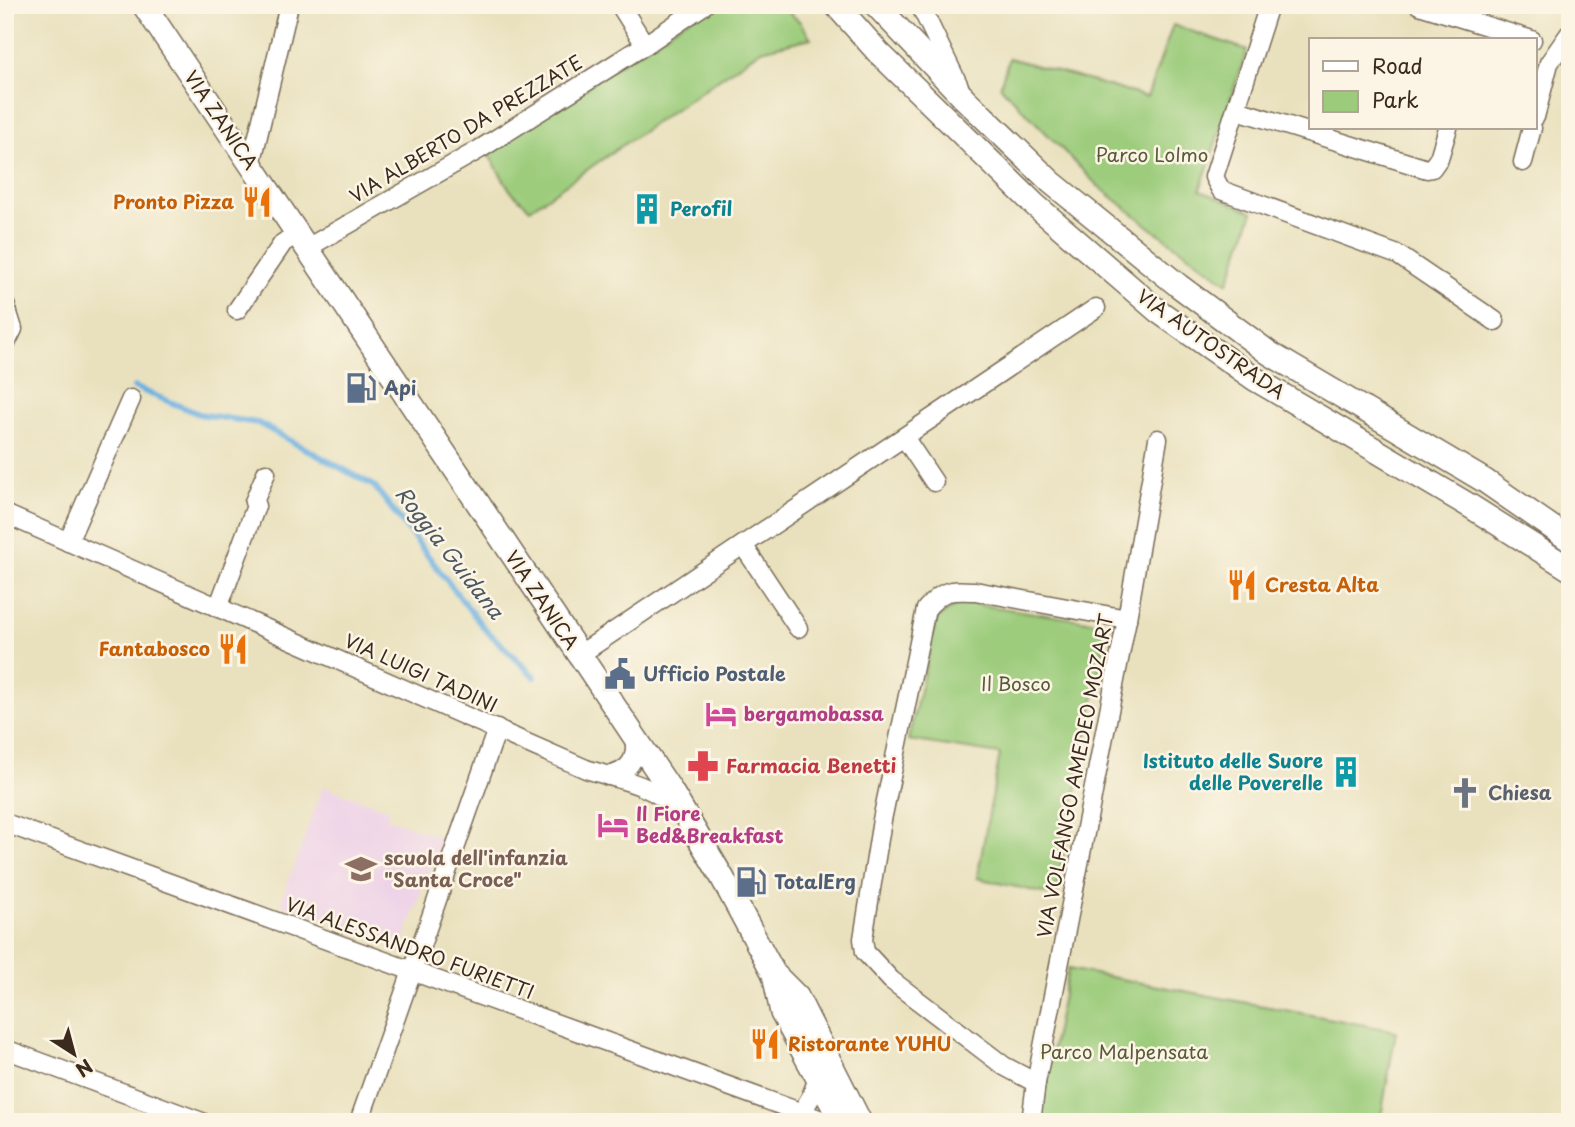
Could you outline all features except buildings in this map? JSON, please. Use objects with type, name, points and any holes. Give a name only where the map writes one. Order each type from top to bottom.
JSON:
[{"type":"main road","name":"VIA ZANICA","points":[[144,5],[688,820],[774,974],[782,1013],[835,1113],[860,1122]]},
{"type":"main road","name":"VIA AUTOSTRADA","points":[[836,5],[878,52],[1035,205],[1158,311],[1255,379],[1470,506],[1570,569]]},
{"type":"main road","name":"VIA AUTOSTRADA","points":[[876,5],[965,99],[1051,182],[1179,286],[1259,345],[1485,481],[1570,540]]},
{"type":"main road","name":"VIA ZANICA","points":[[774,974],[797,997],[835,1113]]},
{"type":"street","points":[[251,165],[289,5]]},
{"type":"street","points":[[620,5],[645,45]]},
{"type":"street","name":"VIA ALBERTO DA PREZZATE","points":[[302,241],[480,149],[704,5]]},
{"type":"street","name":"VIA AUTOSTRADA","points":[[919,5],[965,99]]},
{"type":"street","points":[[1269,5],[1214,177],[1221,190],[1398,255],[1495,321]]},
{"type":"street","points":[[1419,5],[1479,33],[1513,38]]},
{"type":"street","points":[[1536,113],[1549,63],[1565,50],[1570,33]]},
{"type":"street","points":[[1536,42],[1565,50]]},
{"type":"street","points":[[1237,110],[1427,169],[1432,168],[1439,158],[1447,130]]},
{"type":"street","points":[[1522,162],[1531,130]]},
{"type":"street","points":[[237,310],[283,243],[302,241]]},
{"type":"street","points":[[5,304],[13,329],[5,345]]},
{"type":"street","points":[[579,655],[1097,308]]},
{"type":"street","points":[[68,542],[131,399]]},
{"type":"street","points":[[904,437],[934,482]]},
{"type":"street","name":"VIA VOLFANGO AMEDEO MOZART","points":[[1031,1122],[1036,1083],[1127,619],[1158,439]]},
{"type":"street","points":[[218,608],[266,473]]},
{"type":"street","name":"VIA LUIGI TADINI","points":[[5,514],[497,729],[608,776],[644,786],[657,792],[688,820]]},
{"type":"street","points":[[743,545],[798,628]]},
{"type":"street","points":[[1036,1083],[1004,1066],[891,980],[865,952],[863,939],[881,820],[926,609],[940,594],[952,590],[975,591],[1127,619]]},
{"type":"street","points":[[359,1122],[497,729]]},
{"type":"street","points":[[608,776],[624,771],[631,765],[636,748],[634,737]]},
{"type":"street","name":"VIA ALESSANDRO FURIETTI","points":[[5,823],[802,1112],[835,1113]]},
{"type":"street","points":[[5,1049],[202,1122]]},
{"type":"street","points":[[802,1112],[818,1078]]},
{"type":"shaded area","name":"scuola dell'infanzia \"Santa Croce\"","points":[[323,786],[390,810],[387,818],[441,838],[402,945],[280,904]]},
{"type":"green space","points":[[709,5],[781,5],[800,22],[811,38],[761,50],[530,209],[510,190],[487,152]]},
{"type":"green space","name":"Parco Lolmo","points":[[1173,25],[1247,50],[1200,190],[1253,212],[1228,283],[1097,185],[1000,86],[1009,58],[1147,97]]},
{"type":"green space","name":"Il Bosco","points":[[960,602],[1108,624],[1056,896],[977,878],[1000,754],[908,740],[937,619]]},
{"type":"green space","name":"Parco Malpensata","points":[[1068,969],[1396,1031],[1380,1122],[1038,1122]]},
{"type":"waterway","name":"Roggia Guidana","points":[[134,387],[199,414],[258,423],[374,486],[483,627],[535,677]]},
{"type":"place","name":"Pronto Pizza","points":[[257,202]]},
{"type":"place","name":"Perofil","points":[[647,209]]},
{"type":"place","name":"Api","points":[[361,388]]},
{"type":"place","name":"Cresta Alta","points":[[1242,585]]},
{"type":"place","name":"Fantabosco","points":[[233,649]]},
{"type":"place","name":"Ufficio Postale","points":[[620,674]]},
{"type":"place","name":"bergamobassa","points":[[721,714]]},
{"type":"place","name":"Farmacia Benetti","points":[[703,766]]},
{"type":"place","name":"Istituto delle Suore delle Poverelle","points":[[1346,772]]},
{"type":"place","name":"Chiesa","points":[[1465,793]]},
{"type":"place","name":"Il Fiore Bed&Breakfast","points":[[613,825]]},
{"type":"place","name":"scuola dell'infanzia \"Santa Croce\"","points":[[361,869]]},
{"type":"place","name":"TotalErg","points":[[751,882]]},
{"type":"place","name":"Ristorante YUHU","points":[[765,1044]]}]
